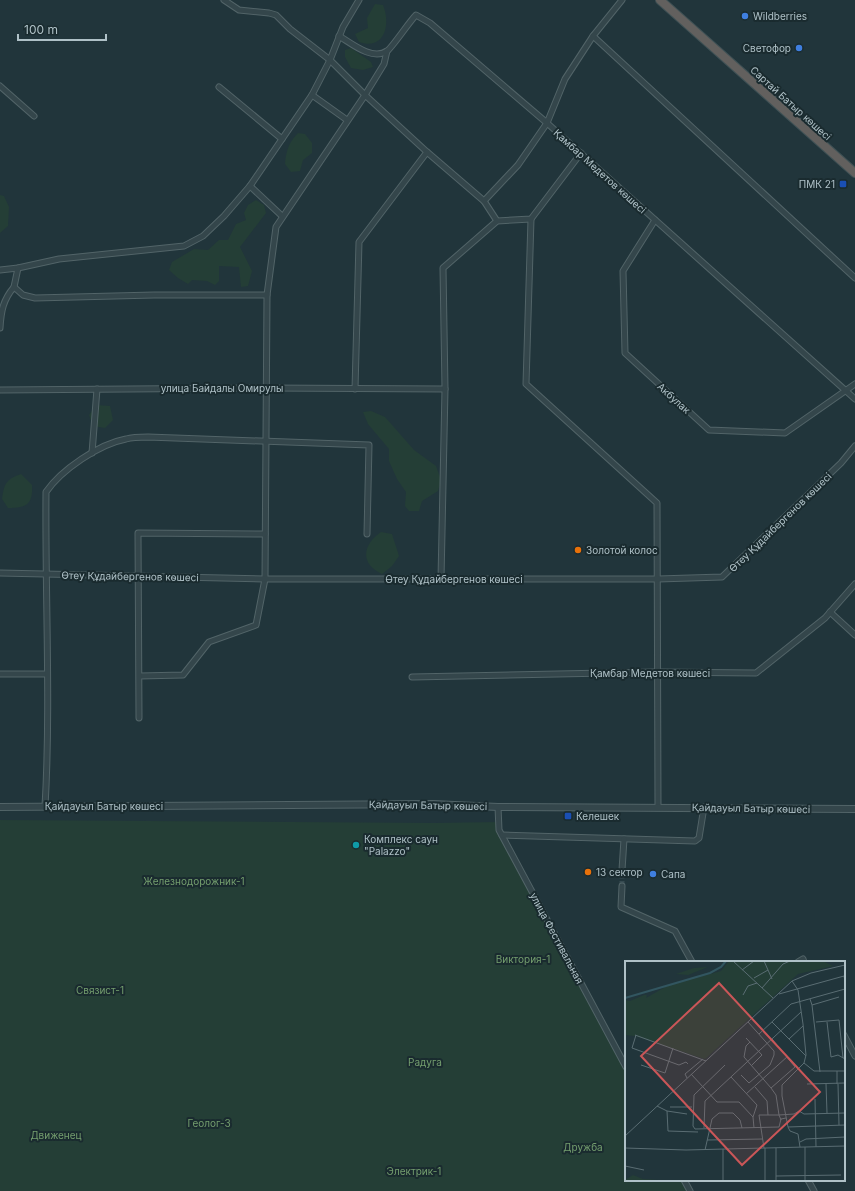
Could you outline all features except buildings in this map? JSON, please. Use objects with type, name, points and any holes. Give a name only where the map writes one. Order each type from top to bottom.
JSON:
[{"type":"highway","name":"Сартай Батыр көшесі","points":[[660,0],[855,173]]},
{"type":"street","points":[[224,0],[239,10],[276,15],[290,29],[330,60],[365,95],[427,152],[484,201],[497,221]]},
{"type":"street","points":[[0,270],[18,268],[58,259],[184,246],[203,236],[224,216],[250,186],[312,95],[330,60],[339,36],[359,0]]},
{"type":"street","points":[[484,201],[518,165],[547,123],[565,79],[593,36],[622,0]]},
{"type":"street","name":"Қамбар Медетов көшесі","points":[[387,51],[416,15],[422,17],[547,123],[855,399]]},
{"type":"street","points":[[140,676],[183,675],[209,642],[256,625],[265,579],[265,388],[267,295],[276,227],[365,95],[384,64],[387,51],[376,54],[365,51],[339,36]]},
{"type":"street","points":[[593,36],[855,278]]},
{"type":"street","points":[[0,86],[34,116]]},
{"type":"street","points":[[219,87],[282,139]]},
{"type":"street","points":[[312,95],[347,120]]},
{"type":"street","points":[[355,389],[359,242],[427,152]]},
{"type":"street","points":[[580,153],[531,219],[526,384],[657,503],[658,579],[656,672],[658,806]]},
{"type":"street","points":[[250,186],[282,216]]},
{"type":"street","points":[[441,579],[445,389],[443,268],[497,221],[531,219]]},
{"type":"street","name":"Акбулак","points":[[655,220],[622,271],[625,353],[709,430],[785,433],[855,384]]},
{"type":"street","points":[[0,328],[2,310],[6,296],[14,288],[18,268]]},
{"type":"street","points":[[14,288],[23,295],[35,298],[154,295],[267,295]]},
{"type":"street","name":"улица Байдалы Омирулы","points":[[0,390],[265,388],[445,389]]},
{"type":"street","points":[[92,453],[97,389]]},
{"type":"street","points":[[45,807],[47,769],[45,574],[46,492],[52,483],[92,453],[103,447],[125,439],[148,437],[369,445],[367,534]]},
{"type":"street","name":"Өтеу Құдайбергенов көшесі","points":[[0,573],[265,579],[658,579],[722,577],[841,464],[855,446]]},
{"type":"street","points":[[138,718],[140,676],[137,576],[138,533],[265,534]]},
{"type":"street","name":"Қамбар Медетов көшесі","points":[[412,677],[656,672],[756,673],[830,612],[855,584]]},
{"type":"street","points":[[830,612],[855,635]]},
{"type":"street","points":[[0,674],[46,674]]},
{"type":"street","name":"Қайдауыл Батыр көшесі","points":[[0,807],[433,804],[498,807],[658,806],[855,808]]},
{"type":"street","name":"улица Фестивальная","points":[[498,807],[499,830],[623,1056]]},
{"type":"street","points":[[502,835],[697,840],[699,838],[704,807]]},
{"type":"street","points":[[622,870],[624,839]]},
{"type":"street","points":[[622,886],[621,907],[675,931],[691,961]]},
{"type":"street","points":[[845,1037],[855,1056]]},
{"type":"street","points":[[685,1181],[690,1191]]},
{"type":"street","points":[[809,1181],[814,1191]]},
{"type":"green space","points":[[375,4],[383,5],[386,20],[384,34],[375,43],[368,44],[359,42],[355,34],[368,28],[367,18]]},
{"type":"green space","points":[[351,48],[371,62],[373,67],[363,70],[351,68],[345,57],[345,50]]},
{"type":"green space","points":[[298,133],[305,134],[312,143],[312,153],[303,160],[300,171],[291,172],[285,164],[286,155],[290,143]]},
{"type":"green space","points":[[0,195],[4,196],[9,207],[8,226],[0,233]]},
{"type":"green space","points":[[256,200],[264,205],[266,213],[240,247],[252,271],[248,286],[241,287],[239,267],[219,266],[219,281],[215,285],[207,281],[192,280],[188,284],[169,270],[172,262],[194,249],[208,250],[219,240],[228,240],[236,224],[246,220],[244,213],[248,205]]},
{"type":"green space","points":[[96,405],[110,406],[113,420],[105,428],[93,426],[89,415]]},
{"type":"green space","points":[[371,411],[385,417],[414,450],[436,466],[441,480],[438,491],[422,501],[419,511],[409,511],[405,506],[406,492],[397,479],[389,461],[389,449],[368,424],[363,412]]},
{"type":"green space","points":[[21,474],[32,485],[30,501],[24,506],[8,508],[2,499],[5,486],[9,480]]},
{"type":"green space","points":[[381,532],[392,534],[399,556],[392,566],[382,574],[370,565],[366,554],[370,543]]},
{"type":"green space","points":[[0,820],[435,823],[498,822],[499,830],[625,1065],[625,1181],[684,1181],[689,1191],[0,1191]]},
{"type":"tunnel","points":[[622,870],[622,886]]},
{"type":"place","name":"Wildberries","points":[[745,16]]},
{"type":"place","name":"Светофор","points":[[799,48]]},
{"type":"place","name":"ПМК 21","points":[[843,184]]},
{"type":"place","name":"Золотой колос","points":[[578,550]]},
{"type":"place","name":"Келешек","points":[[568,816]]},
{"type":"place","name":"Комплекс саун \"Palazzo\"","points":[[356,845]]},
{"type":"place","name":"13 сектор","points":[[588,872]]},
{"type":"place","name":"Сапа","points":[[653,874]]},
{"type":"park label","name":"Железнодорожник-1","points":[[194,881]]},
{"type":"park label","name":"Виктория-1","points":[[523,959]]},
{"type":"park label","name":"Связист-1","points":[[100,990]]},
{"type":"park label","name":"Радуга","points":[[425,1062]]},
{"type":"park label","name":"Геолог-3","points":[[209,1123]]},
{"type":"park label","name":"Движенец","points":[[56,1135]]},
{"type":"park label","name":"Дружба","points":[[583,1147]]},
{"type":"park label","name":"Электрик-1","points":[[414,1171]]}]
